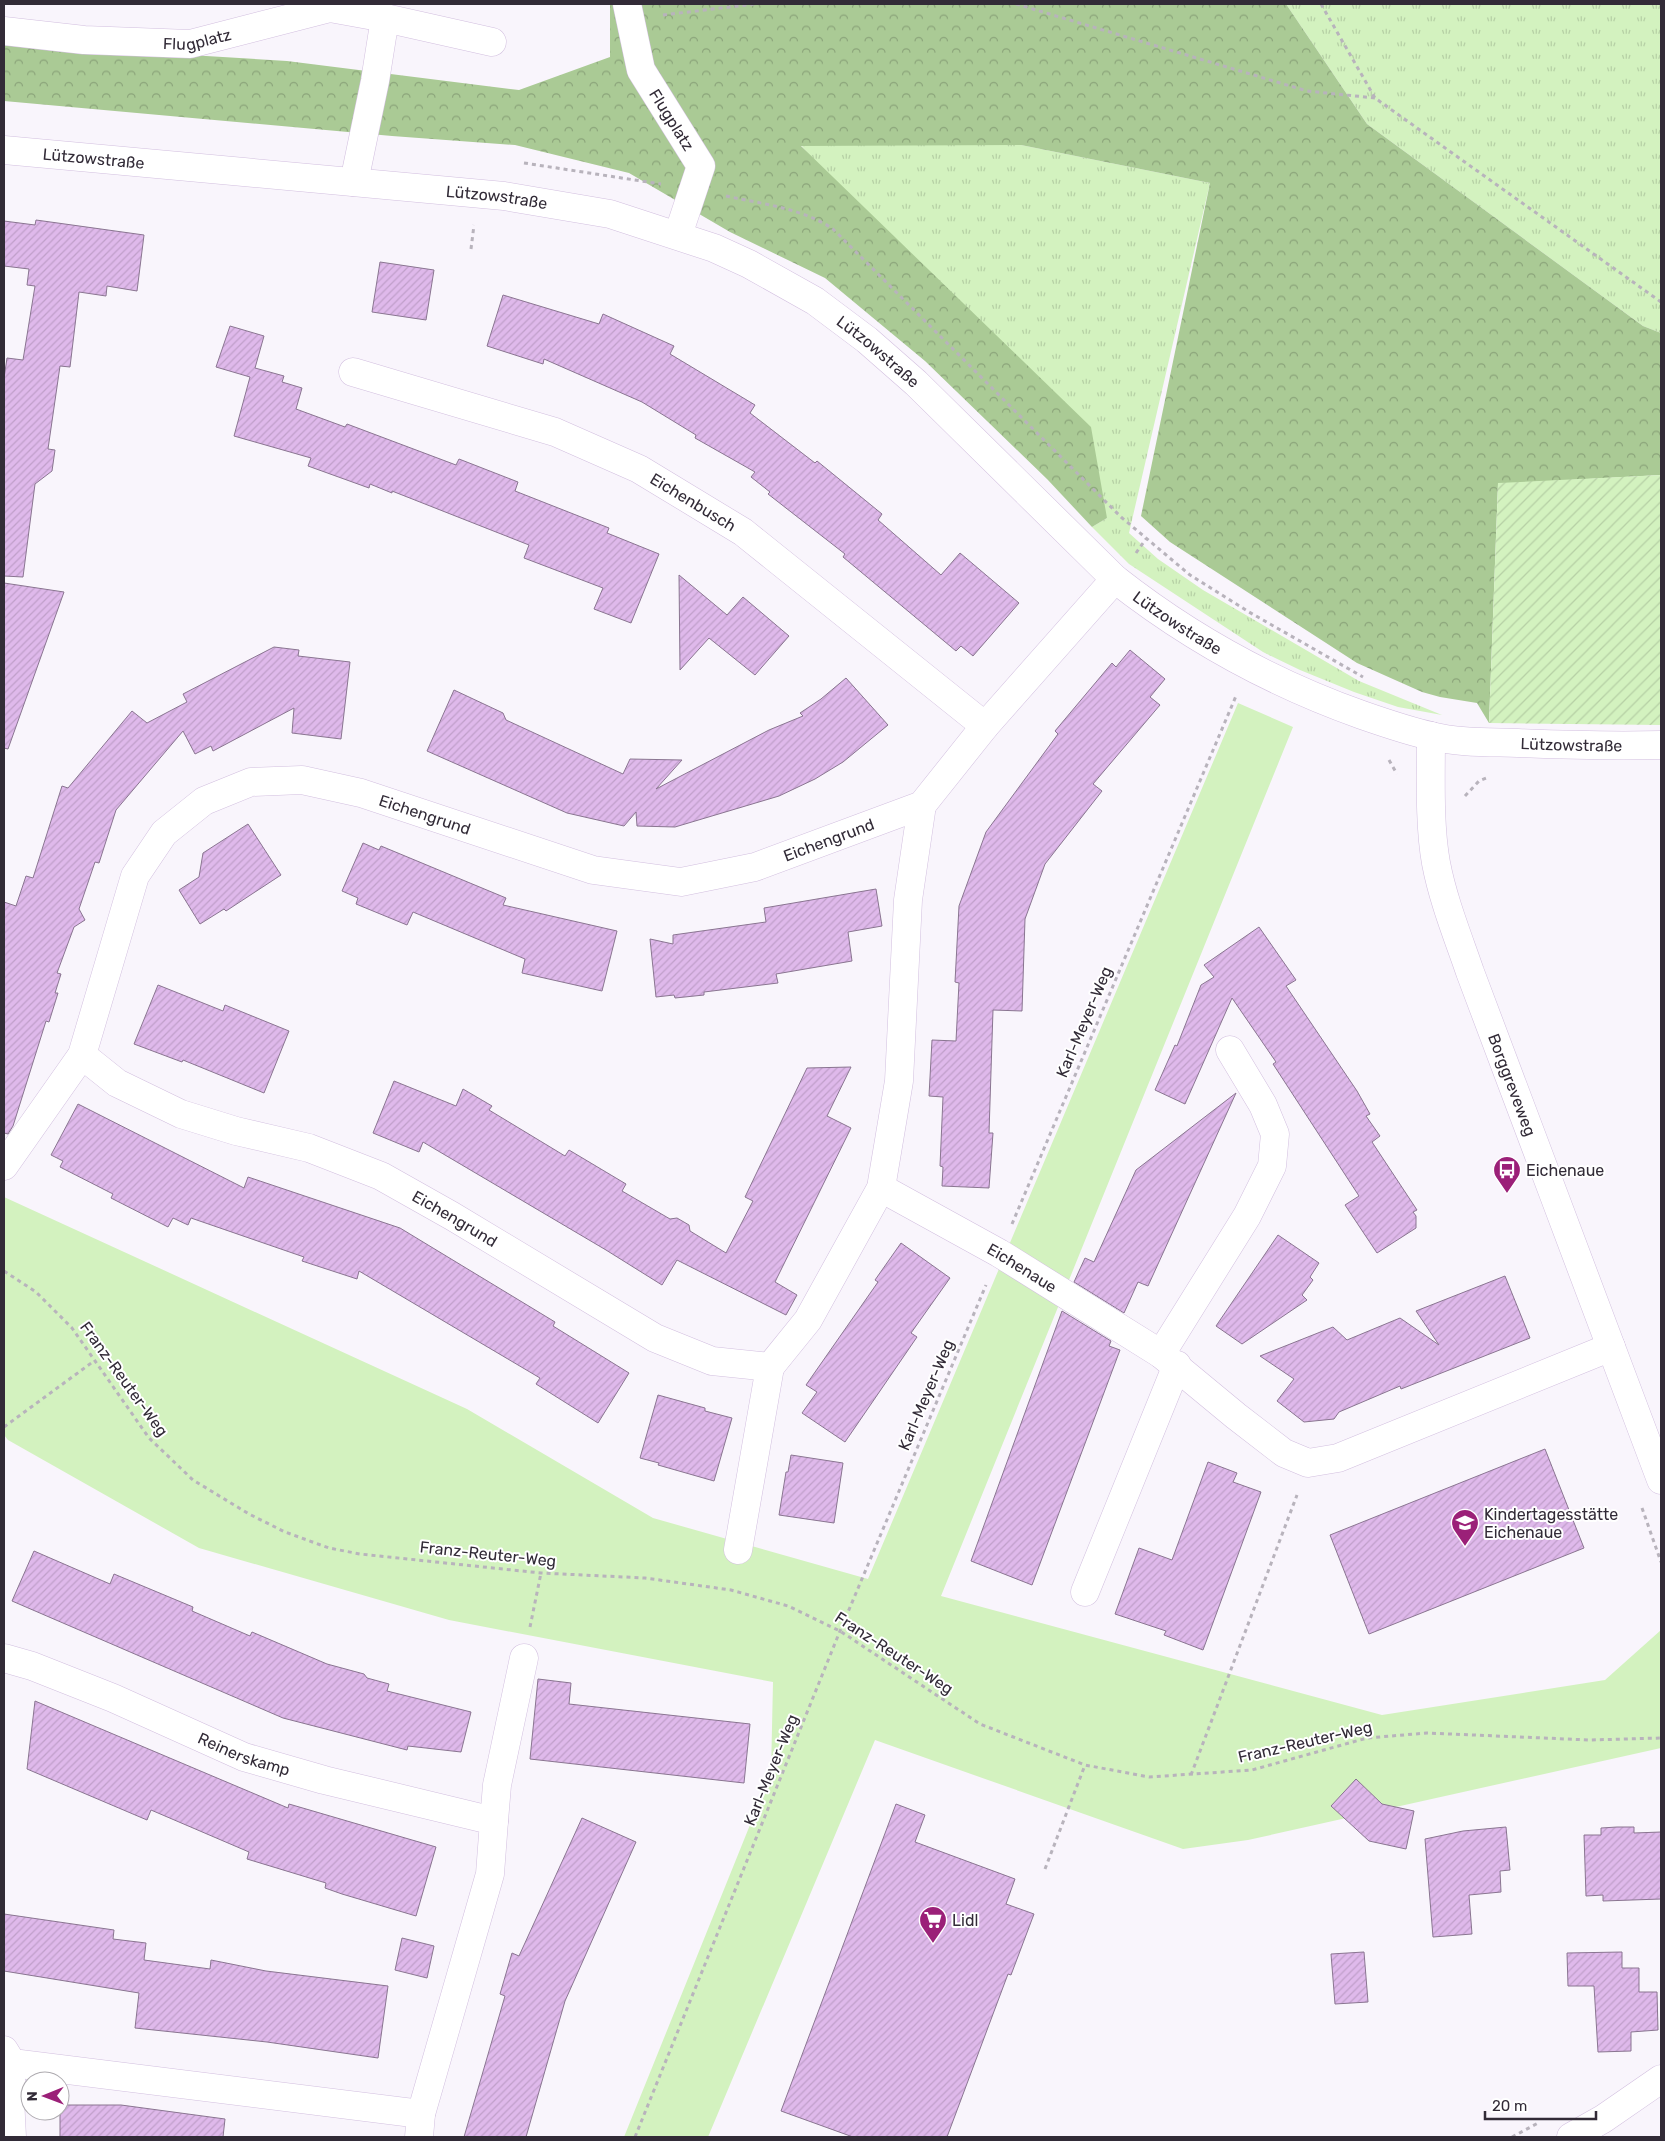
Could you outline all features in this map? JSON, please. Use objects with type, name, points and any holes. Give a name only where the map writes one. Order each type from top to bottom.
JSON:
[{"type":"street","name":"Flugplatz","points":[[4,31],[84,40],[190,44],[330,8],[385,18],[492,42]]},
{"type":"street","name":"Flugplatz","points":[[628,12],[641,70],[701,166],[678,235]]},
{"type":"street","points":[[354,182],[375,81],[385,18]]},
{"type":"street","name":"Lützowstraße","points":[[4,150],[504,196],[610,214],[678,235],[714,248],[749,264],[815,301],[867,340],[916,383],[1115,579],[1157,611],[1249,667],[1286,686],[1342,707],[1431,736],[1490,742],[1596,746],[1661,745]]},
{"type":"street","name":"Eichenbusch","points":[[352,372],[555,432],[639,469],[743,532],[984,726]]},
{"type":"street","points":[[738,1550],[770,1367],[808,1320],[881,1188],[899,1080],[908,900],[922,805],[984,726],[1115,579]]},
{"type":"street","name":"Borggreveweg","points":[[1431,736],[1431,799],[1436,862],[1451,914],[1470,972],[1661,1480]]},
{"type":"street","name":"Eichengrund","points":[[4,1166],[82,1055],[135,876],[164,833],[204,801],[251,782],[302,780],[361,793],[593,870],[680,882],[755,868],[922,805]]},
{"type":"street","points":[[1085,1592],[1169,1359],[1272,1166],[1275,1134],[1263,1105],[1230,1050]]},
{"type":"street","name":"Eichengrund","points":[[82,1055],[117,1083],[181,1114],[236,1131],[309,1148],[381,1176],[461,1221],[655,1338],[712,1361],[770,1367]]},
{"type":"street","name":"Eichenaue","points":[[881,1188],[999,1252],[1169,1359],[1236,1416],[1284,1453],[1308,1463]]},
{"type":"street","points":[[1308,1463],[1338,1458],[1611,1347]]},
{"type":"street","name":"Reinerskamp","points":[[4,1658],[32,1666],[113,1698],[244,1757],[324,1780],[494,1821]]},
{"type":"street","points":[[12,2137],[8,2056],[420,2125],[490,1874],[497,1785],[524,1658]]},
{"type":"street","points":[[1571,2137],[1603,2119],[1661,2080]]},
{"type":"path","points":[[628,12],[754,4]]},
{"type":"path","points":[[1016,4],[1307,90],[1375,98]]},
{"type":"path","points":[[1321,4],[1375,98],[1661,302]]},
{"type":"path","points":[[1276,627],[1368,679]]},
{"type":"path","name":"Karl-Meyer-Weg","points":[[635,2137],[840,1631],[999,1252],[1249,667]]},
{"type":"path","points":[[1387,758],[1399,779]]},
{"type":"path","name":"Franz-Reuter-Weg","points":[[4,1271],[36,1292],[66,1322],[149,1438],[193,1480],[249,1514],[285,1532],[329,1548],[360,1554],[541,1574],[645,1578],[731,1590],[788,1606],[840,1631],[980,1724],[1085,1765],[1150,1777],[1252,1770],[1367,1738],[1427,1733],[1590,1740],[1661,1738]]},
{"type":"path","points":[[4,1427],[94,1361]]},
{"type":"path","points":[[1191,1775],[1308,1463]]},
{"type":"path","points":[[1641,1505],[1661,1562]]},
{"type":"path","points":[[524,1658],[541,1574]]},
{"type":"path","points":[[1045,1869],[1085,1765]]},
{"type":"green space","points":[[610,4],[1286,4],[1367,124],[1643,326],[1661,333],[1661,475],[1498,484],[1489,723],[1477,703],[1422,692],[1357,663],[1170,542],[1141,516],[1210,183],[1021,145],[801,146],[1091,427],[1107,518],[1092,527],[1047,479],[925,361],[825,278],[730,232],[629,173],[515,145],[392,136],[4,101],[4,39],[73,48],[287,61],[519,90],[610,57]]},
{"type":"green space","points":[[1286,4],[1661,4],[1661,333],[1643,326],[1367,124]]},
{"type":"green space","points":[[801,145],[1021,145],[1210,183],[1129,533],[1158,559],[1203,590],[1359,681],[1442,715],[1398,707],[1354,692],[1300,670],[1263,652],[1129,564],[1092,527],[1107,518]]},
{"type":"green space","points":[[1661,475],[1661,725],[1489,723],[1498,483]]},
{"type":"green space","points":[[1238,703],[1293,727],[941,1596],[1382,1715],[1605,1680],[1661,1630],[1661,1748],[1248,1840],[1183,1849],[875,1740],[708,2137],[624,2137],[771,1773],[773,1682],[449,1620],[199,1548],[8,1440],[4,1435],[4,1197],[467,1409],[653,1518],[868,1579]]},
{"type":"building","points":[[36,220],[144,235],[137,291],[107,286],[106,296],[79,292],[70,367],[60,366],[48,449],[55,450],[52,471],[35,484],[23,577],[4,576],[4,378],[7,358],[23,360],[35,286],[27,285],[29,269],[4,266],[4,221],[35,225]]},
{"type":"building","points":[[380,262],[434,270],[426,320],[372,312]]},
{"type":"building","points":[[503,295],[599,324],[603,314],[674,346],[670,354],[755,405],[750,413],[815,463],[817,461],[882,514],[878,520],[941,575],[960,553],[1019,603],[973,656],[961,646],[956,651],[843,557],[845,554],[768,494],[770,492],[751,477],[755,472],[695,438],[696,435],[642,402],[544,359],[543,364],[487,346]]},
{"type":"building","points":[[230,326],[264,336],[255,368],[284,376],[282,382],[302,388],[296,409],[345,427],[347,424],[456,465],[459,459],[518,482],[515,491],[609,528],[607,533],[659,554],[631,623],[594,609],[603,588],[524,558],[529,545],[392,491],[392,493],[370,484],[369,488],[308,466],[311,458],[234,436],[250,377],[216,367]]},
{"type":"building","points":[[679,575],[727,615],[743,597],[789,636],[755,675],[709,638],[680,670]]},
{"type":"building","points":[[4,583],[64,592],[8,749],[4,748]]},
{"type":"building","points":[[274,647],[299,650],[298,656],[350,662],[341,739],[292,733],[294,708],[213,751],[211,746],[195,754],[183,731],[116,810],[99,863],[95,862],[79,909],[85,920],[74,927],[57,973],[61,974],[55,993],[58,993],[49,1022],[46,1021],[13,1126],[8,1134],[4,1133],[4,902],[16,906],[26,876],[33,878],[62,786],[68,788],[132,711],[147,723],[187,702],[183,694]]},
{"type":"building","points":[[1130,650],[1165,679],[1150,697],[1160,705],[1093,784],[1102,791],[1045,864],[1025,919],[1022,1011],[993,1010],[989,1133],[993,1133],[989,1188],[942,1186],[943,1167],[940,1166],[943,1097],[929,1096],[932,1040],[956,1041],[959,983],[955,982],[959,906],[986,832],[1058,734],[1055,731],[1112,663],[1116,667]]},
{"type":"building","points":[[846,678],[888,725],[843,762],[815,779],[779,796],[675,827],[637,826],[636,812],[624,826],[567,813],[427,751],[454,690],[503,713],[506,720],[623,774],[630,759],[682,760],[656,789],[769,730],[803,716],[800,713],[821,699]]},
{"type":"building","points":[[248,824],[281,875],[226,911],[224,909],[200,924],[179,890],[199,877],[203,853]]},
{"type":"building","points":[[363,843],[379,850],[381,846],[506,898],[503,905],[617,931],[602,991],[522,973],[525,959],[413,912],[407,925],[356,904],[358,898],[342,891]]},
{"type":"building","points":[[876,889],[882,926],[848,932],[852,961],[776,974],[778,983],[704,992],[704,995],[675,998],[674,995],[656,997],[650,939],[673,944],[673,935],[766,922],[764,908]]},
{"type":"building","points":[[1259,927],[1296,980],[1286,986],[1357,1091],[1370,1114],[1366,1116],[1380,1136],[1372,1142],[1417,1210],[1413,1212],[1416,1216],[1416,1228],[1377,1253],[1345,1205],[1359,1196],[1273,1064],[1276,1062],[1232,998],[1185,1104],[1155,1090],[1175,1045],[1177,1046],[1201,985],[1214,977],[1204,965]]},
{"type":"building","points":[[158,985],[223,1011],[225,1005],[289,1031],[264,1093],[183,1060],[182,1062],[134,1044]]},
{"type":"building","points":[[851,1067],[827,1116],[851,1128],[775,1282],[797,1295],[786,1315],[677,1260],[662,1285],[423,1142],[419,1152],[373,1133],[394,1081],[456,1106],[463,1089],[492,1106],[489,1110],[565,1156],[569,1150],[626,1184],[622,1191],[670,1219],[677,1218],[689,1225],[690,1231],[726,1253],[753,1201],[745,1197],[807,1068]]},
{"type":"building","points":[[1236,1093],[1148,1286],[1138,1282],[1124,1313],[1074,1282],[1085,1258],[1094,1262],[1136,1170]]},
{"type":"building","points":[[78,1104],[244,1188],[248,1177],[400,1228],[555,1322],[553,1326],[629,1373],[598,1423],[536,1384],[540,1378],[359,1271],[357,1279],[302,1261],[304,1257],[191,1218],[188,1225],[173,1218],[168,1227],[111,1198],[113,1194],[60,1167],[63,1161],[51,1155]]},
{"type":"building","points":[[1278,1235],[1319,1263],[1310,1277],[1313,1280],[1302,1295],[1307,1300],[1242,1344],[1216,1326]]},
{"type":"building","points":[[901,1243],[950,1278],[911,1333],[917,1337],[845,1442],[802,1413],[817,1392],[806,1385],[878,1282],[875,1280]]},
{"type":"building","points":[[1505,1276],[1530,1338],[1401,1389],[1400,1386],[1339,1412],[1334,1419],[1304,1422],[1277,1401],[1294,1379],[1260,1356],[1333,1327],[1347,1340],[1400,1318],[1439,1345],[1416,1311]]},
{"type":"building","points":[[1062,1311],[1111,1341],[1109,1346],[1120,1350],[1032,1585],[971,1561]]},
{"type":"building","points":[[658,1395],[705,1408],[705,1411],[732,1418],[714,1481],[640,1458]]},
{"type":"building","points":[[1545,1449],[1584,1548],[1369,1634],[1330,1535]]},
{"type":"building","points":[[791,1455],[843,1463],[834,1523],[779,1515],[786,1472],[788,1472]]},
{"type":"building","points":[[1208,1462],[1237,1473],[1233,1482],[1261,1492],[1203,1650],[1164,1635],[1166,1631],[1115,1614],[1139,1548],[1172,1560]]},
{"type":"building","points":[[34,1551],[110,1584],[114,1574],[193,1607],[192,1611],[250,1636],[252,1632],[327,1664],[364,1674],[367,1678],[389,1684],[387,1691],[471,1712],[461,1752],[408,1746],[407,1750],[283,1718],[12,1601]]},
{"type":"building","points":[[538,1679],[571,1683],[569,1704],[750,1724],[744,1783],[530,1759]]},
{"type":"building","points":[[35,1701],[288,1808],[289,1804],[436,1847],[416,1916],[342,1894],[325,1888],[326,1883],[247,1859],[249,1852],[151,1810],[147,1820],[27,1769]]},
{"type":"building","points":[[1356,1779],[1382,1804],[1414,1811],[1406,1849],[1369,1841],[1331,1806]]},
{"type":"building","name":"Lidl","points":[[896,1804],[925,1815],[915,1842],[1015,1879],[1006,1904],[1034,1914],[1011,1975],[1008,1974],[947,2137],[853,2137],[781,2111]]},
{"type":"building","points":[[582,1818],[636,1842],[565,2001],[526,2137],[464,2137],[505,1996],[500,1994],[512,1953],[519,1956]]},
{"type":"building","points":[[1506,1827],[1510,1870],[1500,1871],[1501,1892],[1469,1895],[1472,1934],[1433,1937],[1425,1839],[1463,1831]]},
{"type":"building","points":[[1634,1827],[1634,1833],[1661,1832],[1661,1899],[1603,1901],[1603,1895],[1586,1896],[1584,1835],[1601,1835],[1601,1828]]},
{"type":"building","points":[[4,1914],[114,1930],[113,1939],[146,1943],[144,1960],[210,1969],[211,1960],[266,1971],[388,1986],[378,2058],[267,2042],[135,2028],[139,1993],[4,1971]]},
{"type":"building","points":[[402,1938],[434,1946],[427,1978],[395,1970]]},
{"type":"building","points":[[1364,1952],[1368,2002],[1335,2004],[1331,1954]]},
{"type":"building","points":[[1622,1952],[1622,1968],[1639,1968],[1639,1992],[1657,1992],[1658,2030],[1631,2032],[1631,2051],[1598,2052],[1594,1986],[1568,1986],[1567,1953]]},
{"type":"building","points":[[70,2105],[121,2105],[225,2119],[223,2137],[60,2137],[60,2121],[70,2121]]},
{"type":"place","name":"Eichenaue","points":[[1507,1194]]},
{"type":"place","name":"Kindertagesstätte Eichenaue","points":[[1465,1547]]},
{"type":"place","name":"Lidl","points":[[933,1944]]}]
